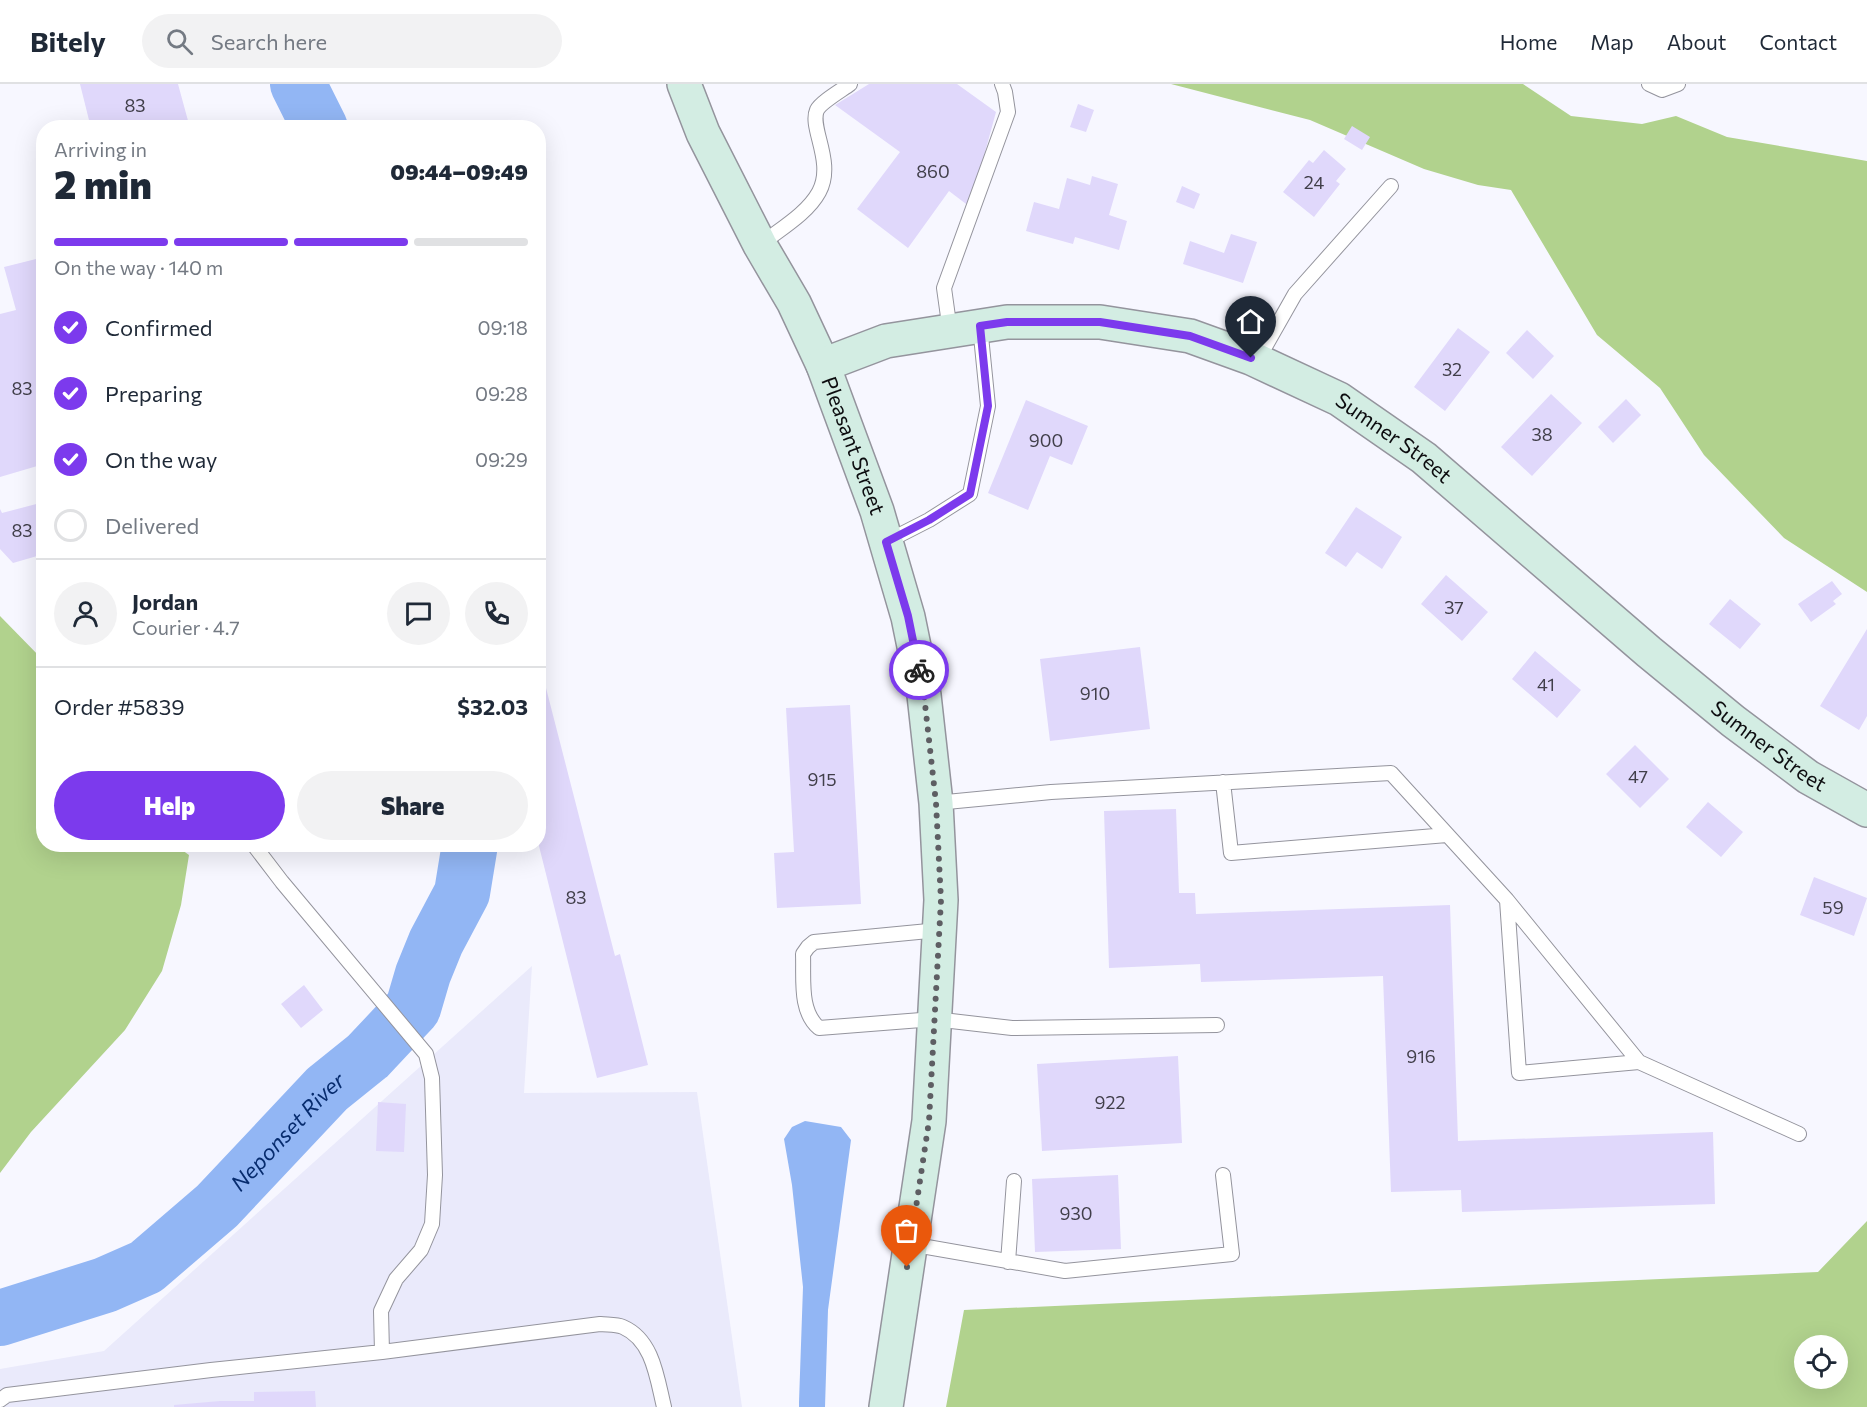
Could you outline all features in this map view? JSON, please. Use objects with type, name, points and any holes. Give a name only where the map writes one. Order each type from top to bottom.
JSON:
[{"type":"street","name":"Pleasant Street","points":[[684,84],[703,133],[760,245],[794,303],[823,365],[877,511],[908,616],[924,695],[936,803],[941,900],[929,1121],[886,1407]]},
{"type":"street","name":"Sumner Street","points":[[823,365],[886,341],[1007,322],[1100,322],[1190,336],[1257,361],[1339,399],[1424,458],[1649,652],[1733,721],[1808,777],[1867,810]]},
{"type":"lane","points":[[760,245],[810,206],[821,190],[825,170],[824,155],[815,119],[818,108],[850,84]]},
{"type":"lane","points":[[886,542],[929,520],[970,494],[988,406],[965,329],[944,288],[1008,112],[1002,84]]},
{"type":"lane","points":[[1649,84],[1662,90],[1678,84]]},
{"type":"lane","points":[[1257,361],[1295,294],[1391,186]]},
{"type":"lane","points":[[936,803],[1051,792],[1391,773],[1507,900],[1639,1062],[1799,1134]]},
{"type":"lane","points":[[1223,782],[1230,853],[1447,835]]},
{"type":"lane","points":[[260,852],[426,1054],[432,1078],[435,1176],[432,1224],[422,1250],[396,1279],[381,1311],[382,1352]]},
{"type":"lane","points":[[1507,900],[1519,1073],[1639,1062]]},
{"type":"lane","points":[[939,930],[814,942],[803,954],[806,1012],[810,1021],[819,1028],[934,1019],[1012,1028],[1217,1025]]},
{"type":"lane","points":[[910,1244],[1065,1271],[1232,1254],[1223,1175]]},
{"type":"lane","points":[[1008,1262],[1014,1181]]},
{"type":"lane","points":[[0,1400],[7,1395],[382,1352],[600,1324],[622,1326],[640,1339],[650,1355],[664,1407]]},
{"type":"shaded area","points":[[532,966],[524,1093],[697,1092],[742,1407],[0,1407],[0,1369],[104,1351]]},
{"type":"green space","points":[[1171,84],[1523,84],[1571,116],[1642,124],[1676,116],[1727,137],[1867,161],[1867,592],[1784,538],[1704,455],[1660,388],[1597,335],[1511,190],[1478,185],[1424,169],[1310,120]]},
{"type":"green space","points":[[0,616],[36,653],[36,852],[185,852],[189,855],[181,905],[162,971],[125,1030],[31,1132],[0,1173]]},
{"type":"green space","points":[[1867,1221],[1867,1407],[946,1407],[964,1310],[1818,1272]]},
{"type":"water","points":[[805,1121],[841,1127],[851,1140],[828,1310],[825,1407],[799,1407],[803,1287],[792,1185],[784,1139],[792,1127]]},
{"type":"building","points":[[80,84],[178,84],[188,120],[89,120]]},
{"type":"building","points":[[869,84],[957,84],[996,112],[970,207],[949,191],[908,248],[857,209],[900,152],[835,105]]},
{"type":"building","points":[[1078,104],[1094,110],[1086,132],[1070,127]]},
{"type":"building","points":[[1352,126],[1370,137],[1362,150],[1344,139]]},
{"type":"building","points":[[1324,150],[1346,169],[1336,181],[1340,184],[1314,217],[1283,192],[1309,160],[1313,163]]},
{"type":"building","points":[[1092,176],[1118,184],[1109,215],[1127,221],[1119,250],[1075,237],[1073,244],[1026,231],[1034,202],[1059,209],[1067,178],[1090,185]]},
{"type":"building","points":[[1182,186],[1200,194],[1194,209],[1176,202]]},
{"type":"building","points":[[1231,234],[1257,242],[1243,283],[1183,264],[1190,241],[1224,253]]},
{"type":"building","points":[[36,259],[36,466],[0,477],[0,314],[16,310],[4,267]]},
{"type":"building","points":[[1458,328],[1490,352],[1445,411],[1414,387]]},
{"type":"building","points":[[1527,330],[1554,356],[1533,379],[1506,353]]},
{"type":"building","points":[[1551,394],[1582,423],[1532,476],[1501,447]]},
{"type":"building","points":[[1626,399],[1641,415],[1613,443],[1598,427]]},
{"type":"building","points":[[1026,400],[1088,426],[1072,465],[1050,456],[1028,510],[988,493]]},
{"type":"building","points":[[36,504],[36,556],[13,563],[0,549],[0,509],[2,513]]},
{"type":"building","points":[[1356,507],[1402,537],[1382,569],[1357,552],[1346,567],[1325,553]]},
{"type":"building","points":[[1446,575],[1488,612],[1462,641],[1421,604]]},
{"type":"building","points":[[1832,581],[1842,594],[1833,601],[1836,604],[1811,622],[1798,604]]},
{"type":"building","points":[[1730,599],[1761,624],[1740,649],[1709,624]]},
{"type":"building","points":[[1867,629],[1867,716],[1859,730],[1820,706]]},
{"type":"building","points":[[1140,647],[1150,729],[1050,741],[1040,659]]},
{"type":"building","points":[[1535,651],[1581,690],[1557,718],[1512,679]]},
{"type":"building","points":[[546,688],[615,956],[620,954],[648,1065],[597,1078],[540,852],[546,852]]},
{"type":"building","points":[[850,705],[861,904],[777,908],[774,853],[794,852],[786,708]]},
{"type":"building","points":[[1635,745],[1669,779],[1640,808],[1606,774]]},
{"type":"building","points":[[1708,802],[1743,832],[1721,857],[1686,827]]},
{"type":"building","points":[[1176,809],[1179,893],[1195,893],[1196,914],[1450,905],[1458,1141],[1713,1132],[1715,1204],[1462,1212],[1461,1190],[1391,1192],[1383,976],[1201,982],[1200,964],[1109,968],[1104,811]]},
{"type":"building","points":[[1814,877],[1867,898],[1854,936],[1800,915]]},
{"type":"building","points":[[304,985],[323,1010],[301,1028],[281,1004]]},
{"type":"building","points":[[1178,1056],[1182,1143],[1042,1151],[1037,1064]]},
{"type":"building","points":[[378,1102],[406,1104],[404,1152],[376,1151]]},
{"type":"building","points":[[1118,1175],[1121,1249],[1035,1252],[1032,1179]]},
{"type":"building","points":[[315,1391],[316,1407],[174,1407],[174,1405],[220,1401],[254,1401],[254,1392]]},
{"type":"waterway","name":"Neponset River","points":[[298,84],[316,120]]},
{"type":"waterway","name":"Neponset River","points":[[0,1318],[105,1285],[146,1267],[217,1206],[327,1089],[368,1056],[413,1008],[436,942],[462,893],[469,852]]},
{"type":"way so far","points":[[907,1267],[929,1121],[941,900],[936,803],[919,670]]},
{"type":"route","points":[[919,670],[908,616],[886,542],[929,520],[970,494],[988,406],[980,326],[1007,322],[1100,322],[1190,336],[1251,358]]}]
